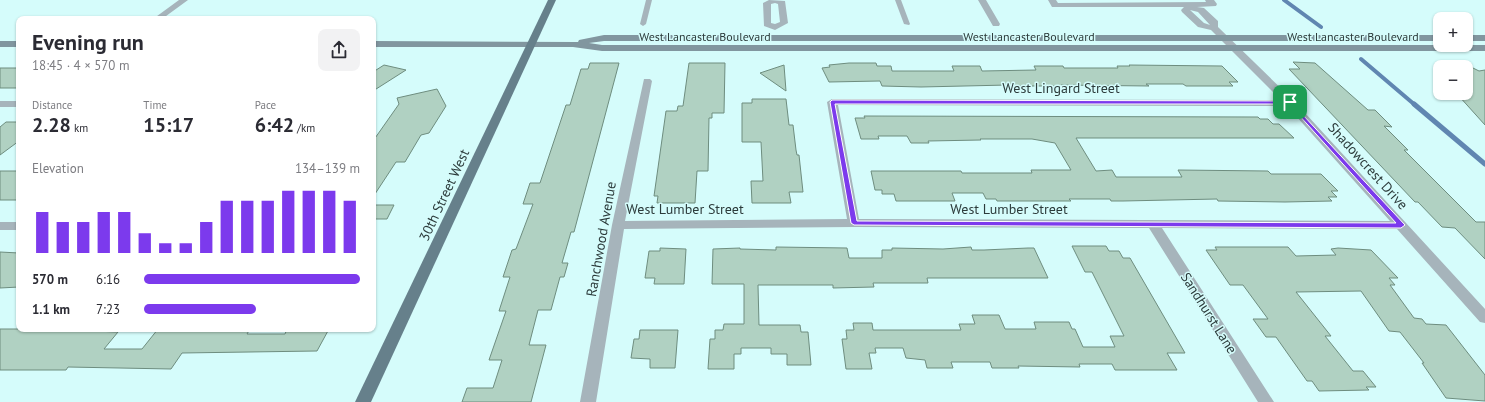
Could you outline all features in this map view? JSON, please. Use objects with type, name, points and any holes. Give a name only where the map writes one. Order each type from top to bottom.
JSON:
[{"type":"main road","name":"30th Street West","points":[[363,402],[552,0]]},
{"type":"street","points":[[161,16],[184,0]]},
{"type":"street","points":[[775,0],[782,3],[784,23],[775,27],[767,24],[767,3],[775,0]]},
{"type":"street","points":[[982,0],[996,24]]},
{"type":"street","points":[[1052,0],[1055,5],[1187,6],[1214,4],[1209,0]]},
{"type":"street","name":"Shadowcrest Drive","points":[[1187,6],[1201,10],[1215,23],[1214,28],[1290,102],[1485,318]]},
{"type":"street","points":[[774,38],[775,27]]},
{"type":"street","name":"West Lancaster Boulevard","points":[[573,44],[604,38],[1433,38]]},
{"type":"street","points":[[1473,38],[1485,38]]},
{"type":"street","points":[[0,44],[16,44]]},
{"type":"street","name":"West Lancaster Boulevard","points":[[376,44],[573,44],[602,48],[1485,48]]},
{"type":"street","name":"Ranchwood Avenue","points":[[588,402],[618,225],[647,81]]},
{"type":"street","name":"West Lingard Street","points":[[854,223],[832,102],[1290,102]]},
{"type":"street","points":[[0,104],[16,104]]},
{"type":"street","name":"West Lumber Street","points":[[618,225],[854,223],[1401,225]]},
{"type":"street","name":"Sandhurst Lane","points":[[1153,224],[1266,402]]},
{"type":"street","points":[[0,226],[16,226]]},
{"type":"lane","points":[[643,24],[649,0]]},
{"type":"lane","points":[[898,0],[908,24]]},
{"type":"building","points":[[1293,62],[1315,63],[1368,110],[1375,110],[1392,127],[1384,126],[1408,150],[1404,150],[1476,222],[1485,222],[1485,259],[1455,228],[1442,227],[1418,202],[1415,202],[1289,69],[1300,69]]},
{"type":"building","points":[[590,63],[619,63],[574,232],[571,232],[562,263],[568,263],[564,277],[560,277],[551,310],[538,310],[529,345],[546,345],[531,402],[462,402],[467,388],[493,388],[502,360],[489,360],[506,311],[499,311],[510,277],[503,277],[512,250],[516,249],[533,204],[523,204],[530,183],[540,183],[566,105],[570,105],[581,69],[588,69]]},
{"type":"building","points":[[689,63],[725,63],[724,113],[712,113],[712,118],[709,118],[708,171],[697,171],[695,203],[657,203],[658,196],[654,196],[666,111],[677,111],[678,106],[683,106]]},
{"type":"building","points":[[876,63],[877,66],[891,66],[892,71],[954,71],[952,66],[980,66],[982,71],[1036,70],[1034,66],[1063,66],[1064,68],[1118,68],[1117,66],[1130,66],[1129,65],[1222,66],[1238,82],[1229,82],[1233,86],[1146,84],[1149,86],[1008,85],[921,87],[882,86],[880,81],[829,82],[822,68],[830,67],[829,65]]},
{"type":"building","points":[[384,65],[406,70],[376,89],[376,70]]},
{"type":"building","points":[[784,65],[786,91],[760,73]]},
{"type":"building","points":[[0,68],[16,68],[16,88],[0,88]]},
{"type":"building","points":[[1473,68],[1479,71],[1485,70],[1485,125],[1462,100],[1473,100]]},
{"type":"building","points":[[437,89],[446,106],[429,133],[421,135],[405,162],[396,162],[376,192],[376,137],[399,104],[397,98]]},
{"type":"building","points":[[752,99],[786,99],[789,125],[793,125],[797,155],[799,155],[803,192],[789,192],[791,203],[752,203],[751,181],[763,181],[761,142],[742,142],[742,103],[752,103]]},
{"type":"building","points":[[864,116],[1258,117],[1260,119],[1268,119],[1273,124],[1279,124],[1294,138],[1076,138],[1096,171],[1112,170],[1116,177],[1182,177],[1178,170],[1268,171],[1271,174],[1321,174],[1338,191],[1331,191],[1337,197],[1328,197],[1332,201],[1218,201],[1217,199],[1111,201],[1110,199],[1069,199],[1071,201],[997,201],[996,199],[986,199],[983,193],[952,193],[955,201],[896,201],[894,194],[882,194],[882,190],[875,190],[871,171],[1032,173],[1031,170],[1071,170],[1055,143],[1032,139],[980,139],[981,140],[928,141],[929,143],[911,143],[907,136],[878,136],[879,139],[861,139],[855,118],[865,118]]},
{"type":"building","points":[[6,122],[16,122],[16,143],[0,155],[0,127]]},
{"type":"building","points":[[0,171],[16,171],[16,200],[0,200]]},
{"type":"building","points":[[376,205],[394,205],[387,219],[376,219]]},
{"type":"building","points":[[1072,246],[1106,246],[1109,251],[1119,251],[1123,258],[1130,258],[1185,353],[1167,353],[1177,370],[1115,370],[1112,364],[1079,364],[1080,367],[1018,366],[1019,368],[992,368],[990,362],[951,362],[953,368],[927,368],[925,360],[906,358],[903,348],[875,348],[876,353],[869,353],[872,369],[846,369],[842,339],[847,339],[846,330],[854,330],[853,323],[872,323],[873,330],[961,330],[959,324],[975,324],[972,315],[999,315],[1005,329],[1036,329],[1034,322],[1069,322],[1072,329],[1075,329],[1083,347],[1115,347],[1110,336],[1124,336],[1092,272],[1085,272]]},
{"type":"building","points":[[776,247],[847,248],[849,258],[882,258],[882,250],[892,250],[892,248],[943,249],[971,247],[972,250],[984,250],[1034,248],[1048,278],[927,278],[928,283],[873,283],[874,287],[833,288],[833,285],[758,285],[759,325],[800,325],[801,332],[808,332],[811,365],[787,365],[787,354],[771,354],[771,348],[741,348],[741,354],[734,354],[734,369],[708,369],[710,339],[715,339],[715,330],[723,330],[724,324],[744,324],[744,284],[712,284],[713,249],[740,248],[776,250]]},
{"type":"building","points":[[1215,247],[1288,247],[1296,256],[1336,255],[1331,249],[1338,248],[1371,250],[1398,278],[1389,278],[1395,285],[1390,285],[1414,318],[1422,319],[1426,324],[1446,325],[1485,375],[1485,401],[1446,398],[1422,363],[1424,363],[1400,332],[1389,331],[1361,291],[1296,292],[1331,336],[1325,336],[1353,371],[1363,371],[1376,387],[1366,387],[1369,390],[1319,391],[1312,381],[1307,381],[1276,337],[1266,337],[1253,319],[1268,319],[1243,285],[1230,285],[1206,250],[1217,250]]},
{"type":"building","points":[[660,248],[686,249],[684,284],[654,284],[655,278],[645,278],[649,251],[660,251]]},
{"type":"building","points":[[0,252],[16,253],[16,287],[0,288]]},
{"type":"building","points":[[0,329],[16,329],[16,332],[118,332],[104,349],[142,349],[156,332],[248,332],[247,334],[285,334],[286,332],[327,332],[317,351],[182,353],[171,369],[68,367],[66,370],[0,370]]},
{"type":"building","points":[[640,330],[678,330],[675,368],[650,368],[650,359],[631,358],[634,339],[639,339]]},
{"type":"waterway","points":[[1284,0],[1321,27]]},
{"type":"waterway","points":[[1361,59],[1415,105]]},
{"type":"waterway","points":[[1414,104],[1485,164]]},
{"type":"route","points":[[832,102],[1233,102],[1290,102],[1401,225],[854,223],[832,102]]}]
